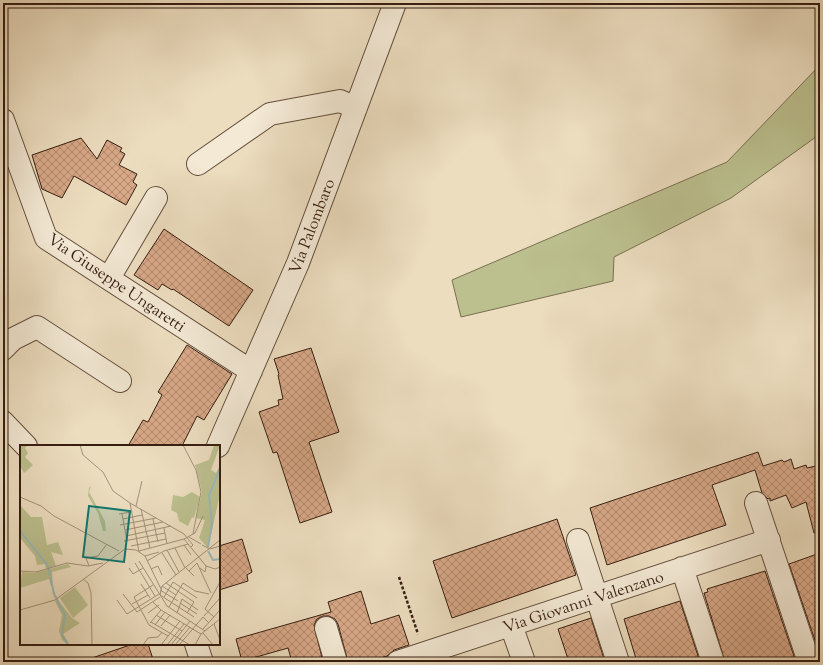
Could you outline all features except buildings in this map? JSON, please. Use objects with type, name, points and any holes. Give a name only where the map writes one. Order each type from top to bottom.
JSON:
[{"type":"street","name":"Via Palombaro","points":[[218,445],[298,263],[396,3]]},
{"type":"street","points":[[198,164],[270,114],[340,101],[356,108]]},
{"type":"street","name":"Via Giuseppe Ungaretti","points":[[3,120],[46,238],[251,372]]},
{"type":"street","points":[[109,278],[156,198]]},
{"type":"street","points":[[3,349],[13,339],[37,327],[120,381]]},
{"type":"street","points":[[3,422],[25,445]]},
{"type":"street","points":[[756,503],[809,662]]},
{"type":"street","points":[[578,540],[618,662]]},
{"type":"street","name":"Via Giovanni Valenzano","points":[[398,662],[426,658],[511,625],[769,540]]},
{"type":"street","points":[[682,568],[713,662]]},
{"type":"street","points":[[511,625],[524,662]]},
{"type":"street","points":[[326,628],[336,662]]},
{"type":"street","points":[[196,645],[202,662]]},
{"type":"path","points":[[399,577],[426,658]]},
{"type":"green space","points":[[820,65],[820,134],[731,198],[614,257],[613,281],[461,317],[452,280],[727,162]]}]
